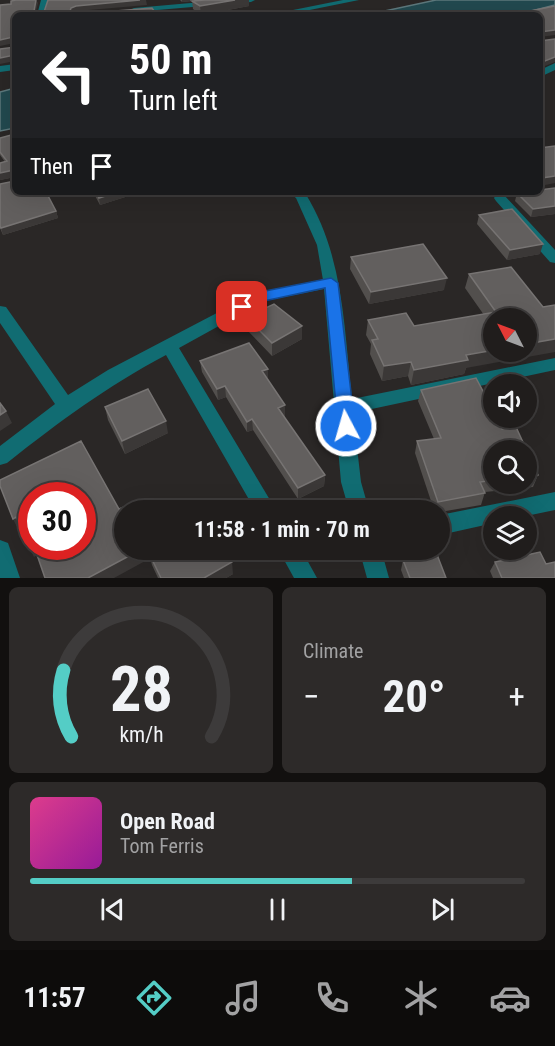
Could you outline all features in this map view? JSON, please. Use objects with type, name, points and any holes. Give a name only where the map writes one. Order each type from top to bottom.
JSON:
[{"type":"street","points":[[123,11],[251,0]]},
{"type":"street","points":[[278,12],[288,7],[355,0]]},
{"type":"street","points":[[301,195],[324,245],[331,283],[351,482],[356,500]]},
{"type":"street","points":[[519,195],[500,198],[555,259]]},
{"type":"street","points":[[0,457],[66,406],[114,375],[260,297],[331,283]]},
{"type":"street","points":[[0,311],[66,406]]},
{"type":"street","points":[[170,347],[260,500]]},
{"type":"street","points":[[344,408],[555,364]]},
{"type":"street","points":[[450,523],[555,501]]},
{"type":"street","points":[[0,550],[9,578]]},
{"type":"street","points":[[295,560],[306,578]]},
{"type":"street","points":[[373,560],[378,578]]},
{"type":"water","points":[[436,0],[555,0],[555,5],[528,12],[380,12]]},
{"type":"water","points":[[12,89],[12,129],[0,131],[0,92]]},
{"type":"building","points":[[36,0],[34,11],[44,12],[12,12],[12,37],[0,40],[0,5],[11,4],[11,1]]},
{"type":"building","points":[[48,0],[140,0],[76,6],[70,11],[103,12],[44,12]]},
{"type":"building","points":[[235,0],[200,6],[192,1]]},
{"type":"building","points":[[555,6],[555,30],[543,32],[543,12],[525,12]]},
{"type":"building","points":[[152,8],[155,12],[103,12]]},
{"type":"building","points":[[555,39],[555,57],[543,62],[543,41]]},
{"type":"building","points":[[12,47],[12,56],[0,58],[0,49]]},
{"type":"building","points":[[12,135],[12,170],[0,173],[0,163],[7,161],[0,152],[0,138]]},
{"type":"building","points":[[555,146],[555,176],[543,178],[543,148]]},
{"type":"building","points":[[12,182],[12,195],[48,195],[56,211],[1,228],[0,184]]},
{"type":"building","points":[[555,188],[555,206],[533,209],[519,195],[543,195],[543,190]]},
{"type":"building","points":[[512,209],[543,244],[510,250],[479,215]]},
{"type":"building","points":[[423,244],[447,278],[371,292],[351,257]]},
{"type":"building","points":[[511,267],[543,307],[555,305],[555,339],[537,342],[537,308],[493,308],[469,274]]},
{"type":"building","points":[[274,304],[302,326],[272,343],[246,317]]},
{"type":"building","points":[[406,313],[414,326],[483,314],[483,352],[466,355],[468,360],[414,370],[411,362],[384,366],[372,340],[378,339],[368,320]]},
{"type":"building","points":[[249,343],[268,369],[262,371],[285,405],[278,408],[325,475],[298,488],[252,419],[247,422],[225,386],[217,389],[200,361]]},
{"type":"building","points":[[476,378],[483,391],[483,428],[516,428],[522,440],[483,440],[483,482],[480,482],[483,493],[437,500],[417,441],[441,438],[421,390]]},
{"type":"building","points":[[148,389],[166,421],[122,441],[105,407]]},
{"type":"building","points":[[0,403],[6,411],[0,415]]},
{"type":"building","points":[[81,441],[114,500],[114,560],[122,560],[88,578],[45,578],[39,560],[96,560],[96,482],[18,482],[18,522],[16,517],[13,519],[0,486],[0,480]]},
{"type":"building","points":[[540,552],[546,564],[555,562],[555,578],[502,578],[495,562],[537,560],[537,553]]},
{"type":"building","points":[[152,560],[231,560],[232,562],[204,578],[161,578]]},
{"type":"building","points":[[403,560],[439,560],[446,578],[410,578]]},
{"type":"route","points":[[242,307],[260,297],[331,283],[346,426]]}]
